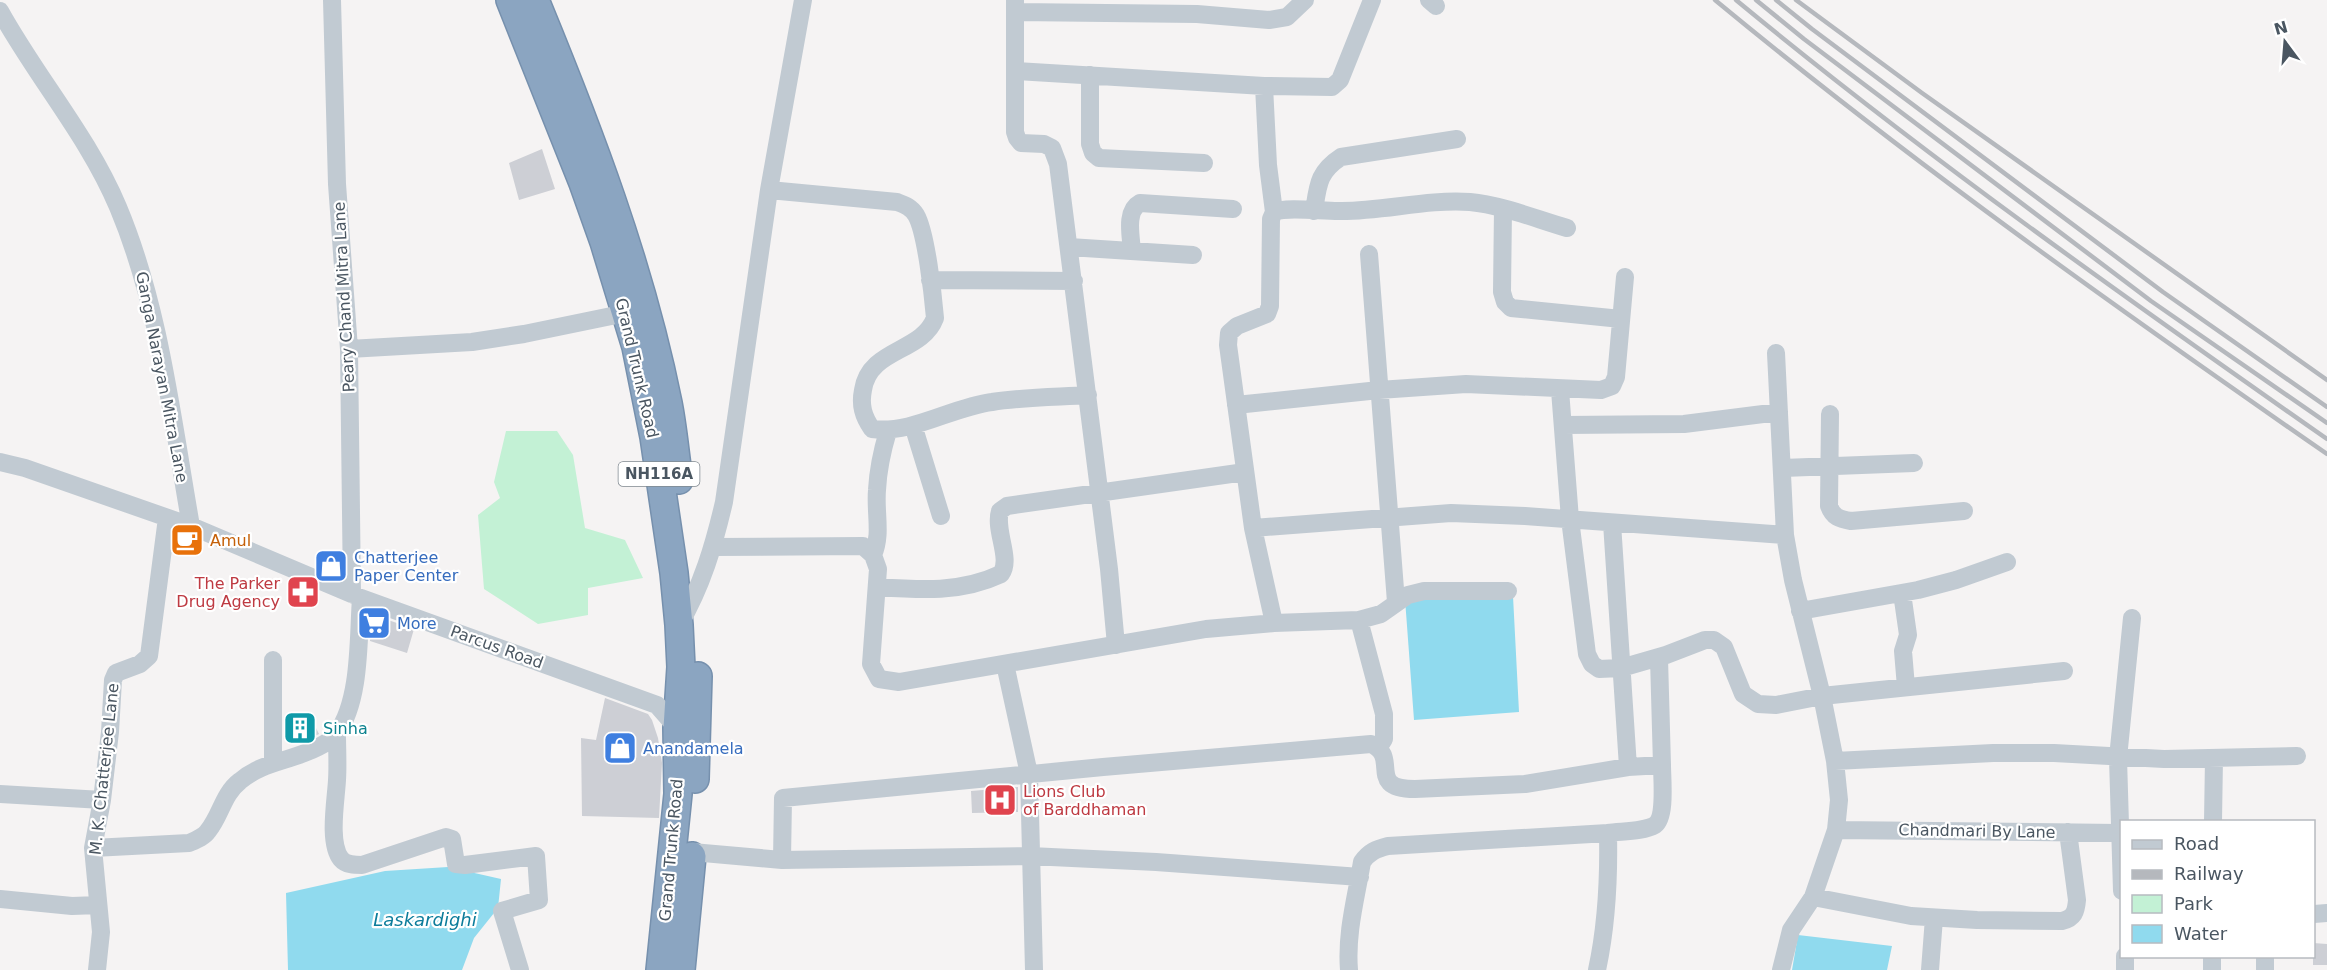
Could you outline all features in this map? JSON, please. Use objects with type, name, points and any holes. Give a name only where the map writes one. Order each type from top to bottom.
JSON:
[{"type":"highway","name":"Grand Trunk Road","points":[[510,0],[583,183],[626,313],[636,347],[654,437],[679,625],[678,698],[687,729],[696,810],[681,970]]},
{"type":"highway","name":"Grand Trunk Road","points":[[536,0],[576,99],[629,252],[669,406],[694,600],[678,698]]},
{"type":"highway","name":"Grand Trunk Road","points":[[660,970],[687,729]]},
{"type":"street","name":"Peary Chand Mitra Lane","points":[[332,0],[337,184],[349,349],[357,596],[352,690],[349,709],[337,734]]},
{"type":"street","points":[[679,625],[694,600],[713,547],[724,502],[769,190],[803,0]]},
{"type":"street","points":[[1116,645],[1088,395],[1056,154],[1052,148],[1044,144],[1021,142],[1017,138],[1015,6],[1186,13],[1269,20],[1287,17],[1305,0]]},
{"type":"street","points":[[1016,71],[1264,86],[1332,87],[1340,80],[1372,0]]},
{"type":"street","name":"Ganga Narayan Mitra Lane","points":[[0,11],[91,156],[117,205],[139,265],[158,341],[191,526]]},
{"type":"street","points":[[1090,75],[1090,144],[1093,153],[1099,158],[1204,163]]},
{"type":"street","points":[[1264,86],[1268,165],[1274,212],[1271,219],[1270,306],[1267,314],[1237,326],[1229,333],[1228,345],[1253,528],[1274,622]]},
{"type":"street","points":[[1314,211],[1319,179],[1328,165],[1341,157],[1457,139]]},
{"type":"street","points":[[769,190],[897,201],[910,207],[916,215],[922,229],[935,318],[931,328],[922,337],[890,353],[871,368],[864,383],[861,400],[864,416],[872,429],[888,431],[961,408],[992,402],[1088,395]]},
{"type":"street","points":[[1274,212],[1281,209],[1371,211],[1414,203],[1472,202],[1567,228]]},
{"type":"street","points":[[1132,251],[1131,213],[1134,206],[1140,203],[1233,209]]},
{"type":"street","points":[[1503,209],[1502,292],[1505,302],[1511,308],[1621,319]]},
{"type":"street","points":[[1069,247],[1193,255]]},
{"type":"street","points":[[1370,254],[1396,602]]},
{"type":"street","points":[[1236,405],[1379,390],[1466,384],[1560,390],[1601,390],[1612,386],[1616,377],[1625,277]]},
{"type":"street","points":[[930,280],[1074,281]]},
{"type":"street","points":[[349,349],[472,342],[626,313]]},
{"type":"street","points":[[1776,353],[1785,535],[1800,611],[1822,696],[1835,761],[1839,800],[1836,830],[1813,897],[1791,930],[1781,970]]},
{"type":"street","points":[[1560,390],[1570,519],[1587,654],[1592,664],[1599,669],[1621,668],[1705,640],[1714,640],[1724,647],[1743,694],[1758,704],[1776,705],[1822,696],[2064,671]]},
{"type":"street","points":[[1563,425],[1684,424],[1779,412]]},
{"type":"street","points":[[1830,414],[1828,506],[1832,514],[1839,519],[1851,521],[1964,511]]},
{"type":"street","points":[[913,425],[941,516]]},
{"type":"street","points":[[873,555],[878,544],[879,471],[888,431]]},
{"type":"street","name":"Parcus Road","points":[[0,462],[24,468],[191,526],[357,596],[678,698]]},
{"type":"street","points":[[1783,468],[1914,463]]},
{"type":"street","points":[[877,587],[934,590],[964,586],[1001,574],[1005,568],[998,518],[1000,511],[1007,506],[1245,472]]},
{"type":"street","points":[[1253,528],[1451,513],[1570,519],[1785,535]]},
{"type":"street","name":"M. K. Chatterjee Lane","points":[[98,970],[101,932],[93,848],[102,800],[110,732],[112,680],[116,673],[140,664],[149,656],[167,518]]},
{"type":"street","points":[[1612,523],[1628,767]]},
{"type":"street","points":[[713,547],[863,546],[873,555],[878,569],[872,664],[879,679],[899,682],[1206,629],[1274,622],[1359,620],[1381,614],[1408,595],[1424,591],[1508,591]]},
{"type":"street","points":[[1800,611],[1902,593],[1956,580],[2007,562]]},
{"type":"street","points":[[1902,593],[1908,635],[1903,651],[1906,687]]},
{"type":"street","points":[[2120,862],[2118,758],[2132,618]]},
{"type":"street","points":[[1359,620],[1384,714],[1384,739],[1379,747]]},
{"type":"street","points":[[1349,970],[1347,954],[1362,862],[1367,855],[1377,849],[1388,846],[1608,833],[1657,824],[1661,815],[1662,765],[1659,657]]},
{"type":"street","points":[[273,660],[273,762]]},
{"type":"street","points":[[1005,664],[1029,774],[1034,970]]},
{"type":"street","points":[[93,848],[189,843],[200,838],[208,831],[226,797],[238,782],[253,771],[273,762],[306,753],[337,734]]},
{"type":"street","points":[[337,734],[334,822],[336,846],[340,858],[350,864],[362,865],[446,837],[453,839],[455,844],[456,864],[476,864],[536,856],[539,900],[502,911],[520,970]]},
{"type":"street","points":[[782,860],[783,798],[1361,744],[1379,747],[1384,755],[1386,777],[1389,783],[1399,789],[1525,784],[1628,767],[1662,765]]},
{"type":"street","points":[[1835,761],[1993,753],[2054,753],[2118,758],[2297,756]]},
{"type":"street","points":[[2213,820],[2214,758]]},
{"type":"street","points":[[0,794],[102,800]]},
{"type":"street","name":"Chandmari By Lane","points":[[1836,830],[2119,833]]},
{"type":"street","points":[[1813,897],[1871,910],[1934,918],[2062,921],[2070,919],[2076,911],[2077,900],[2068,832]]},
{"type":"street","points":[[1597,970],[1605,935],[1609,877],[1608,833]]},
{"type":"street","points":[[692,852],[782,860],[1030,856],[1156,862],[1360,877]]},
{"type":"street","points":[[0,899],[72,906],[98,905]]},
{"type":"street","points":[[1930,970],[1934,918]]},
{"type":"green space","points":[[506,431],[557,431],[573,455],[585,528],[625,540],[643,578],[588,588],[588,615],[538,624],[484,589],[478,515],[500,498],[494,482]]},
{"type":"water","points":[[1513,596],[1519,712],[1414,720],[1405,599]]},
{"type":"water","name":"Laskardighi","points":[[448,867],[501,879],[498,908],[474,938],[462,970],[288,970],[286,893],[385,871]]},
{"type":"water","points":[[1798,935],[1892,946],[1887,970],[1792,970]]},
{"type":"building","points":[[542,149],[555,189],[519,200],[509,163]]},
{"type":"building","points":[[371,614],[414,629],[407,653],[370,641]]},
{"type":"building","name":"Anandamela","points":[[605,698],[648,714],[652,720],[662,763],[659,818],[582,816],[581,738],[596,740]]},
{"type":"building","points":[[316,728],[319,734],[302,742],[299,733]]},
{"type":"building","points":[[1018,787],[1018,812],[972,813],[971,791]]},
{"type":"building","points":[[2315,943],[2327,944],[2327,965],[2313,965]]},
{"type":"railway","points":[[1715,0],[1940,177],[2171,345],[2327,454]]},
{"type":"railway","points":[[1736,0],[1880,115],[2027,226],[2327,439]]},
{"type":"railway","points":[[1756,0],[1804,39],[2151,301],[2327,423]]},
{"type":"railway","points":[[1776,0],[2163,292],[2327,407]]},
{"type":"railway","points":[[1796,0],[1922,93],[2327,380]]},
{"type":"place","name":"Amul","points":[[187,540]]},
{"type":"place","name":"Chatterjee Paper Center","points":[[331,566]]},
{"type":"place","name":"The Parker Drug Agency","points":[[303,592]]},
{"type":"place","name":"More","points":[[374,623]]},
{"type":"place","name":"Sinha","points":[[300,728]]},
{"type":"place","name":"Anandamela","points":[[620,748]]},
{"type":"place","name":"Lions Club of Barddhaman","points":[[1000,800]]}]
